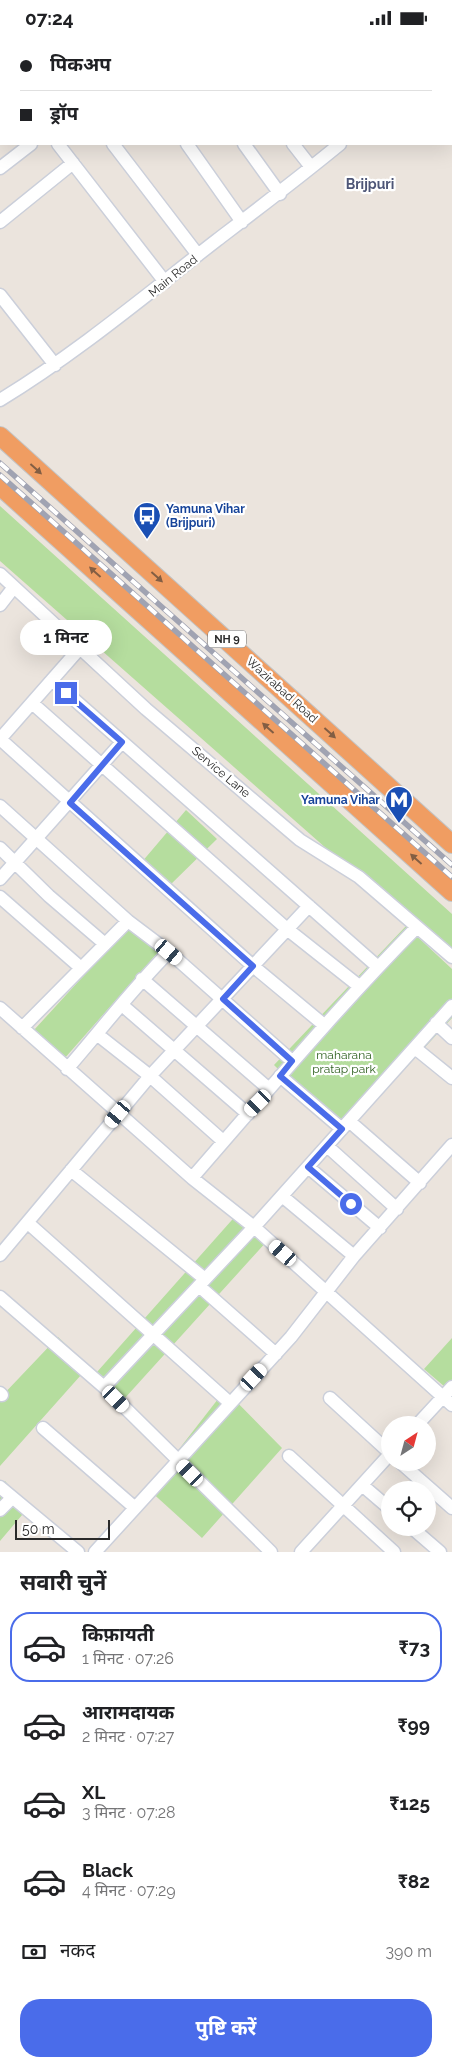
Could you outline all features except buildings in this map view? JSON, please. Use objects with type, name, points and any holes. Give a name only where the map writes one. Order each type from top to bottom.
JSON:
[{"type":"highway","name":"Wazirabad Road","points":[[0,436],[452,844]]},
{"type":"highway","points":[[0,486],[452,892]]},
{"type":"street","points":[[0,168],[30,145]]},
{"type":"street","points":[[59,145],[165,282]]},
{"type":"street","points":[[114,145],[198,255]]},
{"type":"street","points":[[188,145],[242,222]]},
{"type":"street","points":[[245,145],[280,194]]},
{"type":"street","points":[[294,145],[312,167]]},
{"type":"street","name":"Main Road","points":[[0,400],[55,365],[280,194],[339,145]]},
{"type":"street","points":[[0,222],[73,163]]},
{"type":"street","points":[[0,295],[55,365]]},
{"type":"street","name":"Service Lane","points":[[0,574],[146,709],[300,840],[359,877],[452,957]]},
{"type":"street","points":[[0,605],[14,587]]},
{"type":"street","points":[[80,648],[0,739],[253,966],[324,1025]]},
{"type":"street","points":[[52,680],[378,967]]},
{"type":"street","points":[[32,703],[102,767],[288,929],[360,986]]},
{"type":"street","points":[[0,879],[70,803],[122,742]]},
{"type":"street","points":[[0,806],[128,921],[169,952],[292,1061]]},
{"type":"street","points":[[0,848],[50,896],[105,944]]},
{"type":"street","points":[[0,897],[81,968]]},
{"type":"street","points":[[0,1255],[150,1076],[309,906]]},
{"type":"street","points":[[22,1027],[128,921]]},
{"type":"street","points":[[192,1178],[324,1025],[417,927]]},
{"type":"street","points":[[67,1069],[98,1035],[142,979],[169,952]]},
{"type":"street","points":[[142,979],[268,1089]]},
{"type":"street","points":[[122,1005],[173,1051],[248,1113]]},
{"type":"street","points":[[104,1387],[254,1227],[452,1006]]},
{"type":"street","points":[[0,1008],[192,1178],[254,1227],[449,1396],[427,1416]]},
{"type":"street","points":[[436,1023],[452,1038]]},
{"type":"street","points":[[98,1035],[150,1076],[223,1141]]},
{"type":"street","points":[[414,1048],[452,1078]]},
{"type":"street","points":[[280,1076],[420,1183]]},
{"type":"street","points":[[327,1145],[397,1209]]},
{"type":"street","points":[[95,1552],[134,1507],[276,1354],[354,1255],[397,1209],[452,1145]]},
{"type":"street","points":[[308,1167],[380,1228]]},
{"type":"street","points":[[71,1170],[202,1283],[276,1354]]},
{"type":"street","points":[[282,1196],[354,1255]]},
{"type":"street","points":[[28,1223],[230,1403]]},
{"type":"street","points":[[0,1297],[104,1387],[271,1552]]},
{"type":"street","points":[[330,1398],[381,1446]]},
{"type":"street","points":[[43,1428],[134,1507]]},
{"type":"street","points":[[289,1456],[394,1552]]},
{"type":"street","points":[[301,1552],[381,1464]]},
{"type":"street","points":[[410,1471],[452,1507]]},
{"type":"street","points":[[362,1485],[381,1501]]},
{"type":"street","points":[[0,1487],[78,1552]]},
{"type":"street","points":[[0,1510],[12,1498]]},
{"type":"street","points":[[421,1536],[440,1552]]},
{"type":"green space","points":[[0,506],[452,914],[452,959],[0,561]]},
{"type":"green space","points":[[186,810],[217,839],[167,888],[141,863]]},
{"type":"green space","points":[[130,925],[161,949],[64,1059],[34,1030]]},
{"type":"green space","name":"maharana pratap park","points":[[406,926],[452,969],[452,1018],[344,1135],[274,1065]]},
{"type":"green space","points":[[239,1212],[268,1240],[125,1398],[97,1372]]},
{"type":"green space","points":[[58,1337],[89,1366],[0,1466],[0,1398]]},
{"type":"green space","points":[[452,1338],[452,1393],[424,1369]]},
{"type":"green space","points":[[225,1390],[282,1448],[202,1538],[148,1489]]},
{"type":"green space","points":[[5,1481],[28,1508],[0,1541],[0,1486]]},
{"type":"railway","points":[[0,463],[452,865]]},
{"type":"railway","points":[[0,475],[452,877]]},
{"type":"place","name":"Yamuna Vihar (Brijpuri)","points":[[147,540]]},
{"type":"place","name":"Yamuna Vihar","points":[[399,824]]},
{"type":"district","name":"Brijpuri","points":[[370,184]]},
{"type":"route","points":[[66,693],[122,742],[70,803],[253,966],[223,999],[292,1061],[280,1076],[342,1129],[308,1167],[351,1204]]}]
